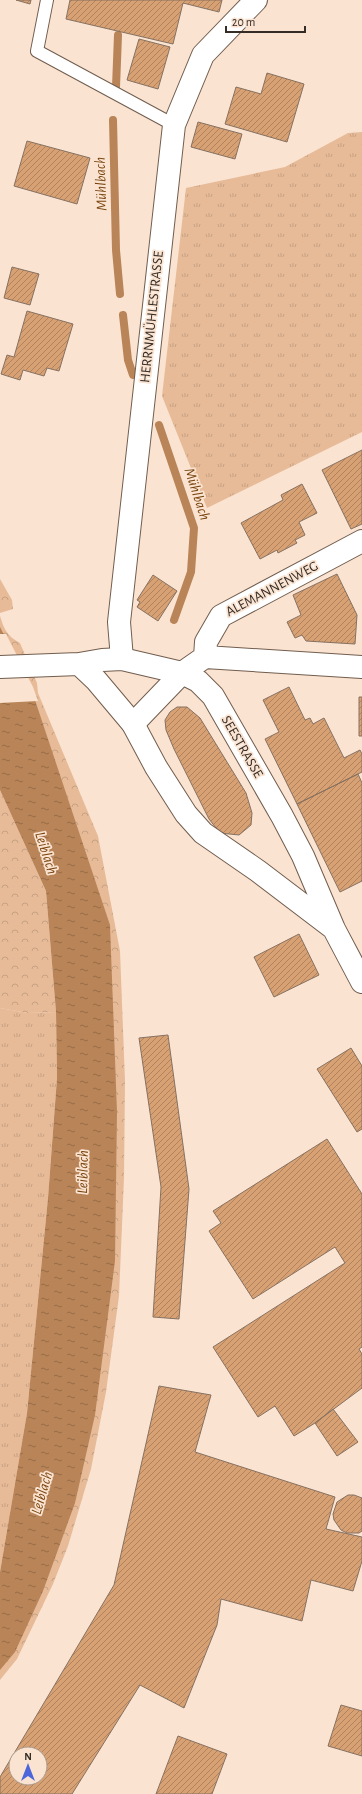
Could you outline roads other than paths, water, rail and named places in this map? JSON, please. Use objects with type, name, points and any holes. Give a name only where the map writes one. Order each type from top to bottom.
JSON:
[{"type":"street","name":"HERRNMÜHLESTRASSE","points":[[122,659],[118,632],[174,125],[203,55],[256,0]]},
{"type":"street","name":"ALEMANNENWEG","points":[[205,657],[206,642],[221,616],[362,541]]},
{"type":"street","points":[[133,724],[182,673],[205,657],[362,667]]},
{"type":"street","name":"SEESTRASSE","points":[[0,666],[79,664],[102,660],[122,659],[182,673],[198,681],[212,696],[282,816],[303,856],[334,929],[362,982]]},
{"type":"street","name":"SEESTRASSE","points":[[79,664],[96,680],[133,724],[156,767],[186,814],[203,834],[258,871],[334,929]]},
{"type":"lane","points":[[47,0],[37,51],[174,125]]},
{"type":"water","name":"Leiblach","points":[[0,627],[31,688],[110,925],[117,1112],[115,1261],[95,1415],[75,1503],[43,1591],[15,1652],[0,1670],[0,1572],[27,1413],[48,1198],[57,1078],[56,1012],[46,891],[0,790]]},
{"type":"waterway","name":"Mühlbach","points":[[116,87],[118,35]]},
{"type":"waterway","name":"Mühlbach","points":[[113,120],[116,250],[120,294]]},
{"type":"waterway","name":"Mühlbach","points":[[123,315],[128,360],[133,375]]},
{"type":"waterway","name":"Mühlbach","points":[[159,425],[194,528],[191,572],[174,620]]}]
